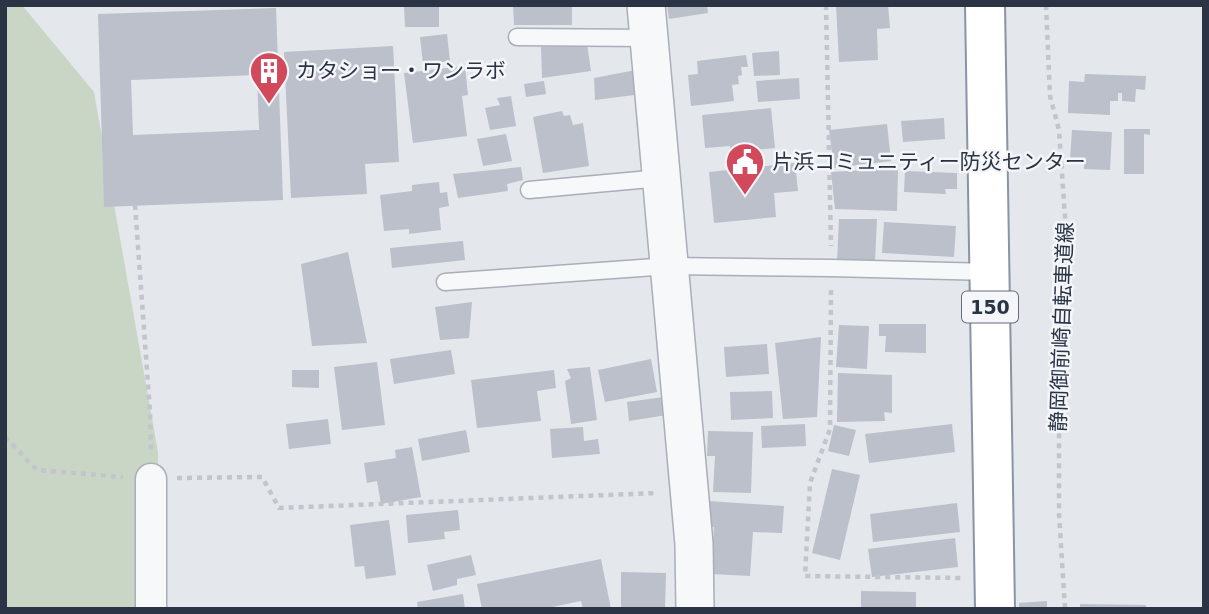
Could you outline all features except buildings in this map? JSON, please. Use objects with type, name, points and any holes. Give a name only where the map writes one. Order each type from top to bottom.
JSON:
[{"type":"highway","name":"150","points":[[985,5],[995,594]]},
{"type":"street","points":[[647,22],[694,544],[695,609]]},
{"type":"street","points":[[151,479],[151,609]]},
{"type":"lane","points":[[517,37],[647,22]]},
{"type":"lane","points":[[529,190],[661,178]]},
{"type":"lane","points":[[445,282],[669,266],[989,272]]},
{"type":"path","points":[[826,5],[831,268],[830,429],[810,483],[806,576],[995,594]]},
{"type":"path","name":"静岡御前崎自転車道線","points":[[1046,5],[1050,96],[1059,130],[1065,217],[1066,336],[1059,415],[1059,514],[1065,609]]},
{"type":"path","points":[[135,205],[150,412],[151,479]]},
{"type":"path","points":[[5,437],[37,470],[151,479],[262,477],[279,508],[689,492]]},
{"type":"green space","points":[[5,5],[22,5],[94,92],[158,452],[161,609],[5,609]]},
{"type":"place","name":"カタショー・ワンラボ","points":[[269,105]]},
{"type":"place","name":"片浜コミュニティー防災センター","points":[[745,196]]}]
